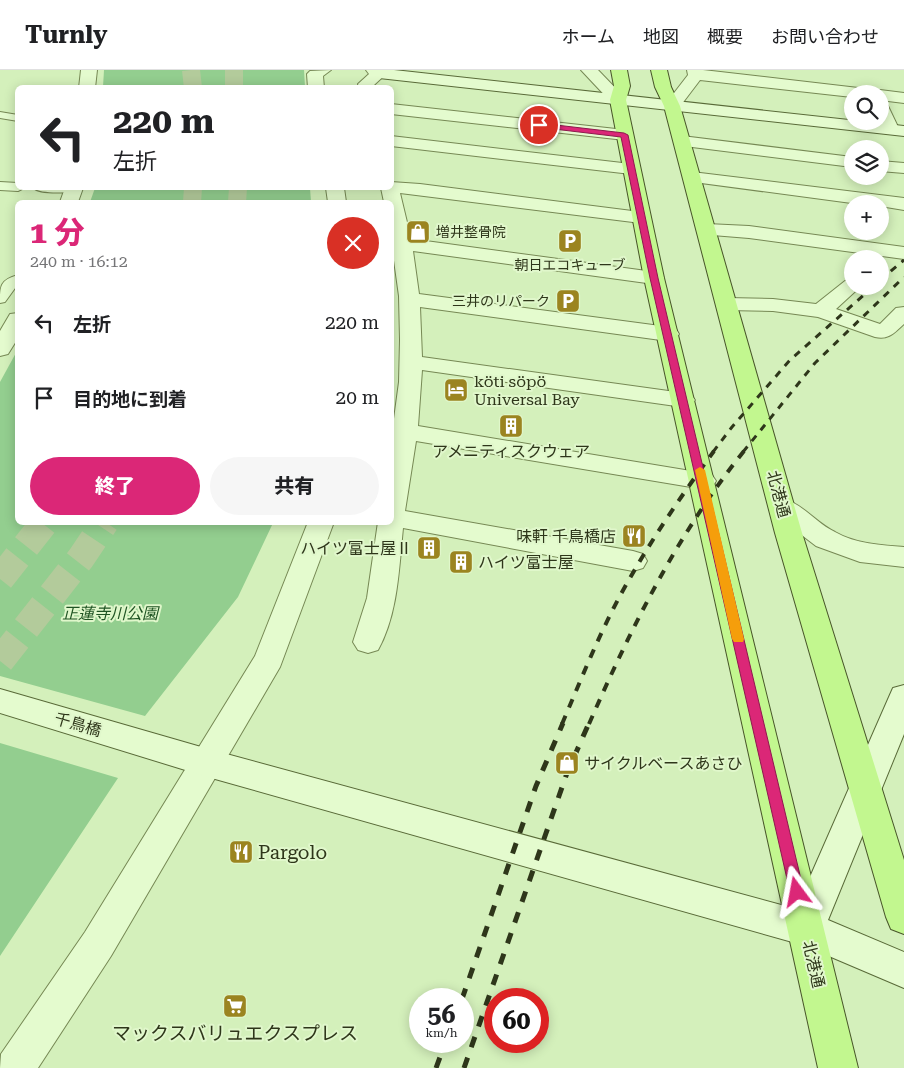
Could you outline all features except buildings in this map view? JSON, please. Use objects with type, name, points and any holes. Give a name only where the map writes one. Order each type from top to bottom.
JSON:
[{"type":"main road","name":"北港通","points":[[619,70],[622,86],[618,100],[654,278],[838,1068]]},
{"type":"main road","name":"北港通","points":[[659,70],[682,141],[830,674],[904,917]]},
{"type":"street","points":[[87,85],[89,70]]},
{"type":"street","points":[[316,85],[315,74],[323,70]]},
{"type":"street","points":[[590,70],[618,100]]},
{"type":"street","points":[[366,85],[372,71],[898,130]]},
{"type":"street","points":[[672,106],[696,73],[854,85]]},
{"type":"street","points":[[889,96],[904,98]]},
{"type":"street","points":[[394,109],[624,135]]},
{"type":"street","points":[[889,118],[898,130]]},
{"type":"street","points":[[394,141],[631,169]]},
{"type":"street","points":[[682,141],[844,161]]},
{"type":"street","points":[[889,167],[904,168]]},
{"type":"street","points":[[692,177],[904,204]]},
{"type":"street","points":[[394,188],[420,189],[641,216]]},
{"type":"street","points":[[394,202],[403,244],[410,299],[411,362],[404,431],[394,497]]},
{"type":"street","points":[[707,230],[750,232],[895,252]]},
{"type":"street","points":[[403,244],[654,278]]},
{"type":"street","points":[[821,311],[844,292]]},
{"type":"street","points":[[410,299],[668,334]]},
{"type":"street","points":[[727,304],[821,311],[883,332],[904,313]]},
{"type":"street","points":[[0,349],[15,324]]},
{"type":"street","points":[[411,362],[683,400]]},
{"type":"street","points":[[404,431],[702,481]]},
{"type":"street","points":[[782,506],[825,539],[860,552],[904,557]]},
{"type":"street","points":[[394,518],[633,561]]},
{"type":"street","points":[[15,1068],[98,944],[269,659],[320,525]]},
{"type":"street","points":[[368,642],[381,598],[391,525]]},
{"type":"street","points":[[806,929],[904,697]]},
{"type":"street","name":"千鳥橋","points":[[0,701],[208,763],[806,929],[904,970]]},
{"type":"lane","points":[[0,115],[15,118]]},
{"type":"lane","points":[[0,186],[15,187]]},
{"type":"lane","points":[[53,190],[72,193]]},
{"type":"lane","points":[[0,299],[10,282],[15,280]]},
{"type":"green space","points":[[104,70],[304,70],[305,85],[103,85]]},
{"type":"green space","points":[[94,190],[310,190],[311,200],[91,200]]},
{"type":"green space","name":"正蓮寺川公園","points":[[15,355],[15,525],[272,525],[238,597],[145,716],[0,676],[0,382]]},
{"type":"green space","points":[[0,743],[118,778],[0,956]]},
{"type":"tunnel","points":[[191,70],[193,85]]},
{"type":"tunnel","points":[[234,70],[234,85]]},
{"type":"tunnel","points":[[192,200],[193,190]]},
{"type":"tunnel","points":[[237,200],[238,190]]},
{"type":"tunnel","points":[[0,579],[43,525]]},
{"type":"tunnel","points":[[0,661],[81,558],[103,525]]},
{"type":"railway","points":[[889,272],[904,260]]},
{"type":"railway","points":[[743,452],[815,363],[904,277]]},
{"type":"railway","points":[[713,452],[790,360],[864,295]]},
{"type":"railway","points":[[562,724],[620,595],[660,529],[714,451]]},
{"type":"railway","points":[[589,724],[639,617],[677,548],[720,482],[744,451]]},
{"type":"railway","points":[[466,988],[536,786],[563,723]]},
{"type":"railway","points":[[464,1068],[567,773],[589,723]]},
{"type":"railway","points":[[436,1068],[442,1053]]},
{"type":"slow traffic","points":[[700,470],[738,639]]},
{"type":"place","name":"増井整骨院","points":[[418,232]]},
{"type":"place","name":"朝日エコキューブ","points":[[570,241]]},
{"type":"place","name":"三井のリパーク","points":[[568,301]]},
{"type":"place","name":"köti söpö Universal Bay","points":[[456,390]]},
{"type":"place","name":"アメニティスクウェア","points":[[511,426]]},
{"type":"place","name":"味軒 千鳥橋店","points":[[634,536]]},
{"type":"place","name":"ハイツ富士屋Ⅱ","points":[[429,548]]},
{"type":"place","name":"ハイツ富士屋","points":[[461,562]]},
{"type":"place","name":"サイクルベースあさひ","points":[[567,763]]},
{"type":"place","name":"Pargolo","points":[[241,852]]},
{"type":"place","name":"マックスバリュエクスプレス","points":[[235,1006]]},
{"type":"route","points":[[539,125],[624,135],[654,278],[797,892]]}]
